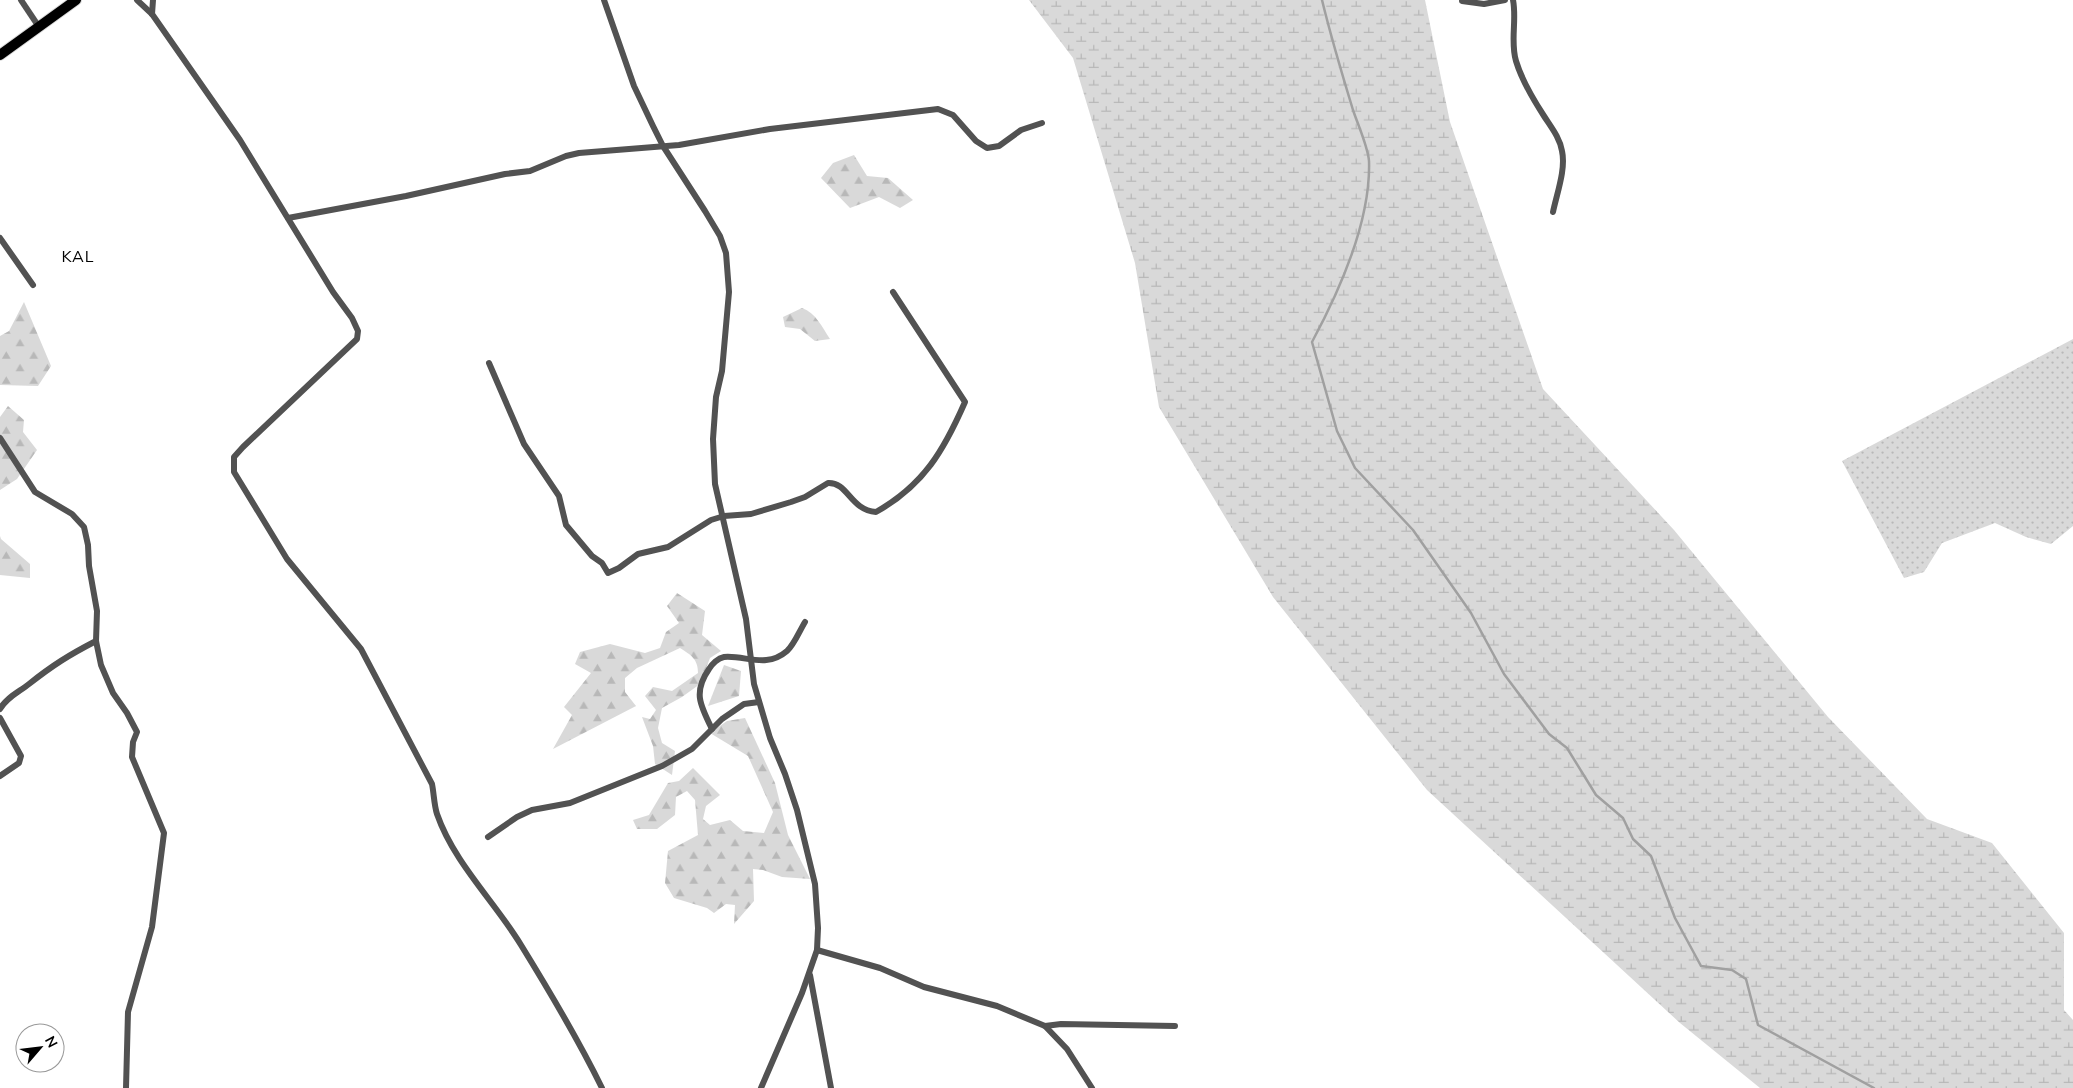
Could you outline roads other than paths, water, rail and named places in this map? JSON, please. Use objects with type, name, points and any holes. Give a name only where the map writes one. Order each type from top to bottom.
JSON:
[{"type":"main road","points":[[0,55],[76,0]]},
{"type":"street","points":[[21,0],[39,27]]},
{"type":"street","points":[[136,0],[152,14],[232,127],[332,292],[352,318],[358,330],[358,339],[234,457],[234,472],[287,559],[361,649],[432,784],[436,798],[436,812],[441,824],[459,856],[543,980],[602,1088]]},
{"type":"street","points":[[152,14],[153,0]]},
{"type":"street","points":[[604,0],[634,86],[663,146],[706,211],[720,236],[726,253],[729,280],[727,322],[722,371],[716,397],[713,439],[715,484],[724,516],[746,619],[750,660],[759,702],[796,810],[815,884],[818,928],[817,950],[810,971],[761,1088]]},
{"type":"street","points":[[1462,1],[1484,4],[1505,0]]},
{"type":"street","points":[[1513,0],[1516,18],[1513,49],[1515,60],[1525,84],[1551,127],[1562,150],[1563,160],[1553,212]]},
{"type":"street","points":[[288,218],[406,196],[505,174],[530,171],[566,156],[580,153],[697,143],[770,129],[938,109],[953,115],[981,145],[992,148],[999,146],[1021,130],[1042,123]]},
{"type":"street","points":[[0,238],[33,285]]},
{"type":"street","points":[[489,363],[524,444],[559,496],[566,525],[608,573],[619,568],[638,554],[668,547],[711,520],[724,516],[751,514],[805,497],[828,483],[838,485],[854,503],[862,508],[876,512],[916,482],[925,473],[951,434],[965,402],[893,292]]},
{"type":"street","points":[[0,438],[35,492],[72,514],[84,527],[97,610],[96,641],[101,665],[113,693],[127,713],[136,732],[132,757],[164,833],[152,927],[128,1012],[126,1088]]},
{"type":"street","points":[[712,729],[700,707],[699,690],[704,676],[712,664],[722,657],[764,662],[787,651],[805,622]]},
{"type":"street","points":[[0,709],[4,702],[48,668],[96,641]]},
{"type":"street","points":[[488,837],[517,817],[532,810],[570,803],[662,766],[692,749],[712,729],[744,704],[759,702]]},
{"type":"street","points":[[0,718],[21,756],[19,763],[0,776]]},
{"type":"street","points":[[817,950],[880,968],[924,987],[997,1006],[1045,1026],[1067,1049],[1092,1088]]},
{"type":"street","points":[[810,971],[816,1012],[824,1044],[824,1062],[831,1088]]},
{"type":"street","points":[[1045,1026],[1060,1024],[1175,1026]]},
{"type":"waterway","points":[[1322,0],[1369,161],[1365,207],[1352,255],[1333,300],[1312,342],[1337,431],[1355,468],[1413,530],[1471,613],[1504,674],[1549,734],[1567,748],[1596,795],[1623,818],[1633,839],[1651,856],[1675,918],[1701,966],[1732,970],[1746,979],[1758,1025],[1874,1088]]},
{"type":"district","name":"KAL","points":[[78,256]]}]
